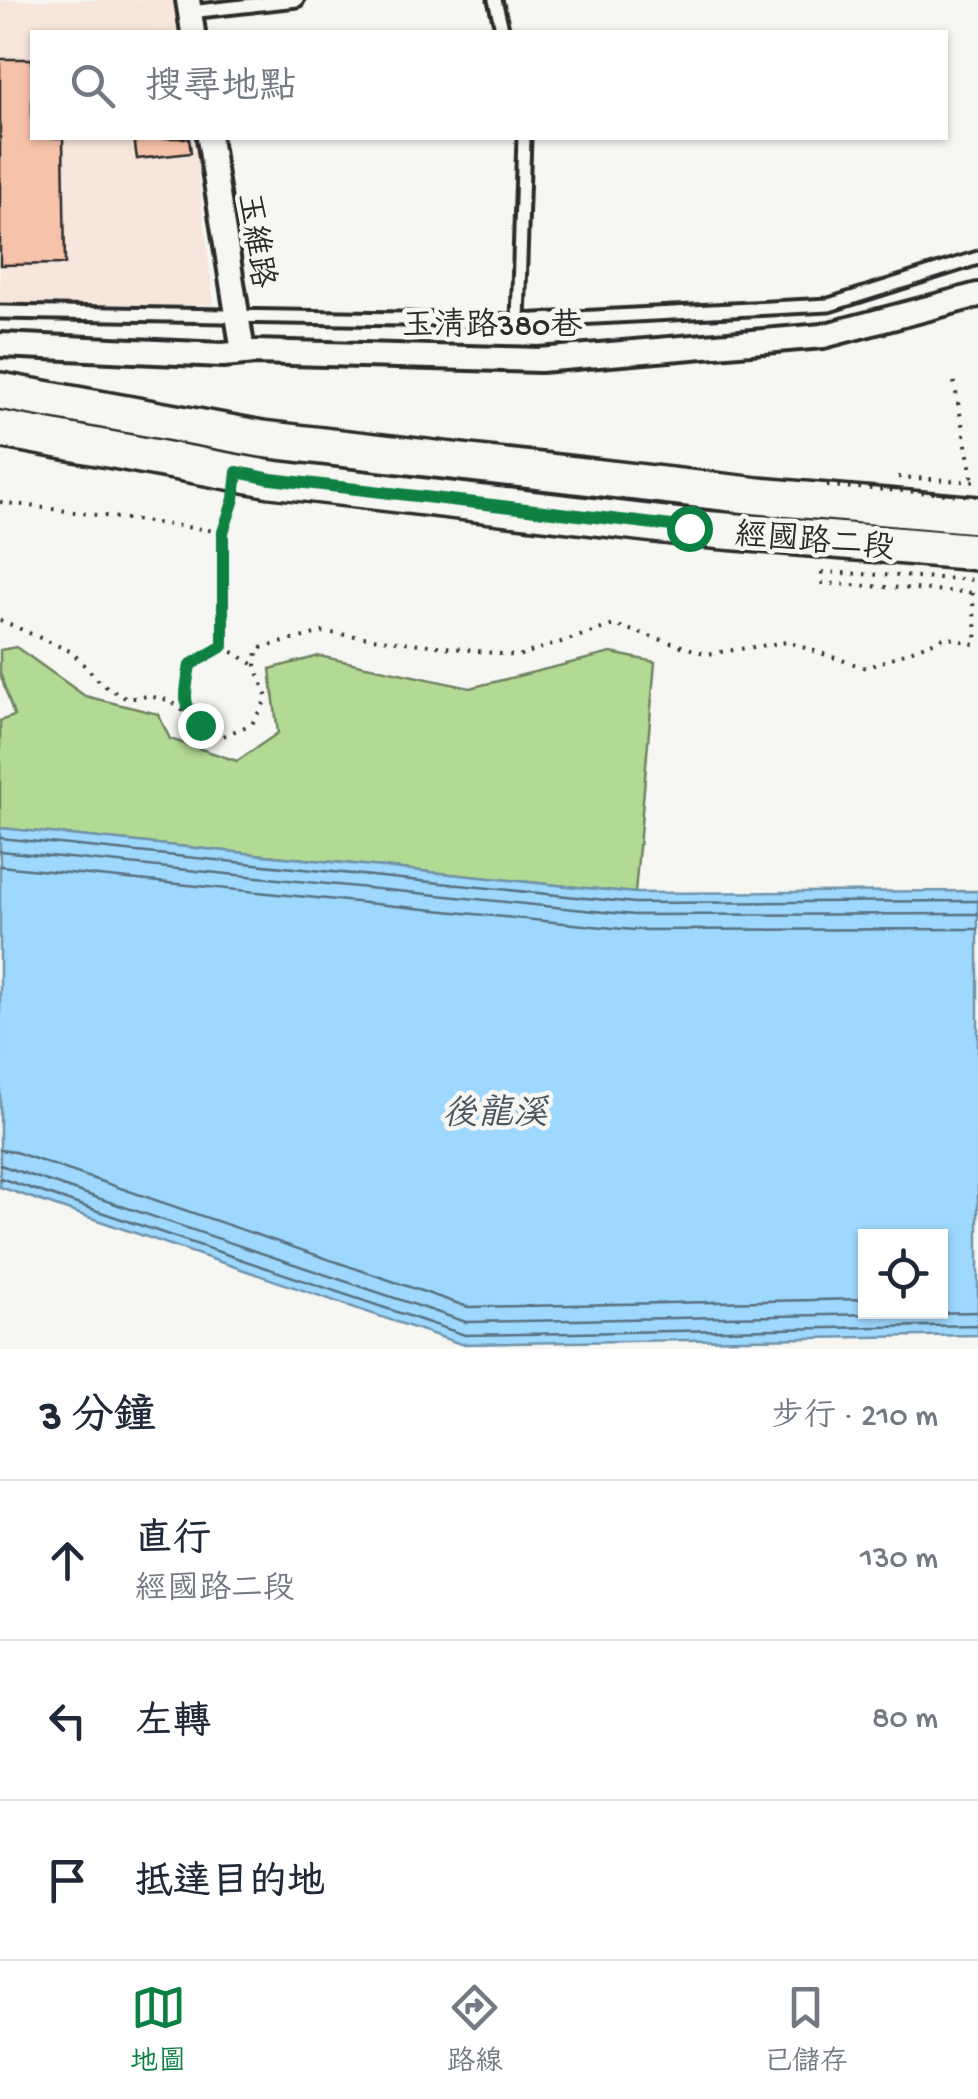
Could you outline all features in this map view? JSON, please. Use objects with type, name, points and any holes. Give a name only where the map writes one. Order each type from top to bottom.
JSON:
[{"type":"main road","name":"經國路二段","points":[[0,392],[262,439],[758,496],[978,515]]},
{"type":"main road","name":"經國路二段","points":[[0,429],[271,479],[689,528],[978,552]]},
{"type":"street","name":"玉維路","points":[[209,140],[242,352]]},
{"type":"street","name":"玉清路380巷","points":[[0,346],[185,354],[540,360],[824,336],[978,295]]},
{"type":"lane","points":[[191,15],[297,0]]},
{"type":"lane","points":[[495,0],[502,30]]},
{"type":"lane","points":[[518,321],[524,140]]},
{"type":"lane","name":"玉清路380巷","points":[[0,312],[518,321],[829,305],[978,258]]},
{"type":"path","points":[[954,382],[974,482],[978,482]]},
{"type":"path","points":[[223,646],[223,532],[234,499],[237,472]]},
{"type":"path","points":[[827,486],[978,496]]},
{"type":"path","points":[[0,502],[223,532]]},
{"type":"path","points":[[0,620],[72,652],[102,684],[127,699],[148,696],[169,700],[218,738],[252,724],[267,698],[256,666],[257,649],[323,632],[518,656],[614,625],[707,654],[786,642],[866,668],[946,637],[977,645],[975,593],[822,583],[822,572],[978,580]]},
{"type":"path","points":[[223,646],[256,666]]},
{"type":"path","points":[[188,712],[190,665],[223,646]]},
{"type":"shaded area","points":[[0,0],[176,0],[180,30],[30,30],[30,140],[194,140],[214,305],[0,304]]},
{"type":"green space","points":[[16,647],[85,696],[158,714],[170,739],[237,761],[278,733],[270,669],[319,656],[470,688],[611,653],[655,662],[635,893],[0,828],[0,721],[14,716],[0,673],[0,650]]},
{"type":"water","name":"後龍溪","points":[[0,828],[635,893],[978,891],[978,1335],[461,1344],[0,1187]]},
{"type":"building","points":[[0,59],[30,59],[30,140],[63,140],[65,264],[0,265]]},
{"type":"building","points":[[134,140],[189,140],[191,153],[137,159]]},
{"type":"route","points":[[200,725],[188,712],[190,665],[223,646],[223,532],[234,499],[237,472],[689,528]]}]
